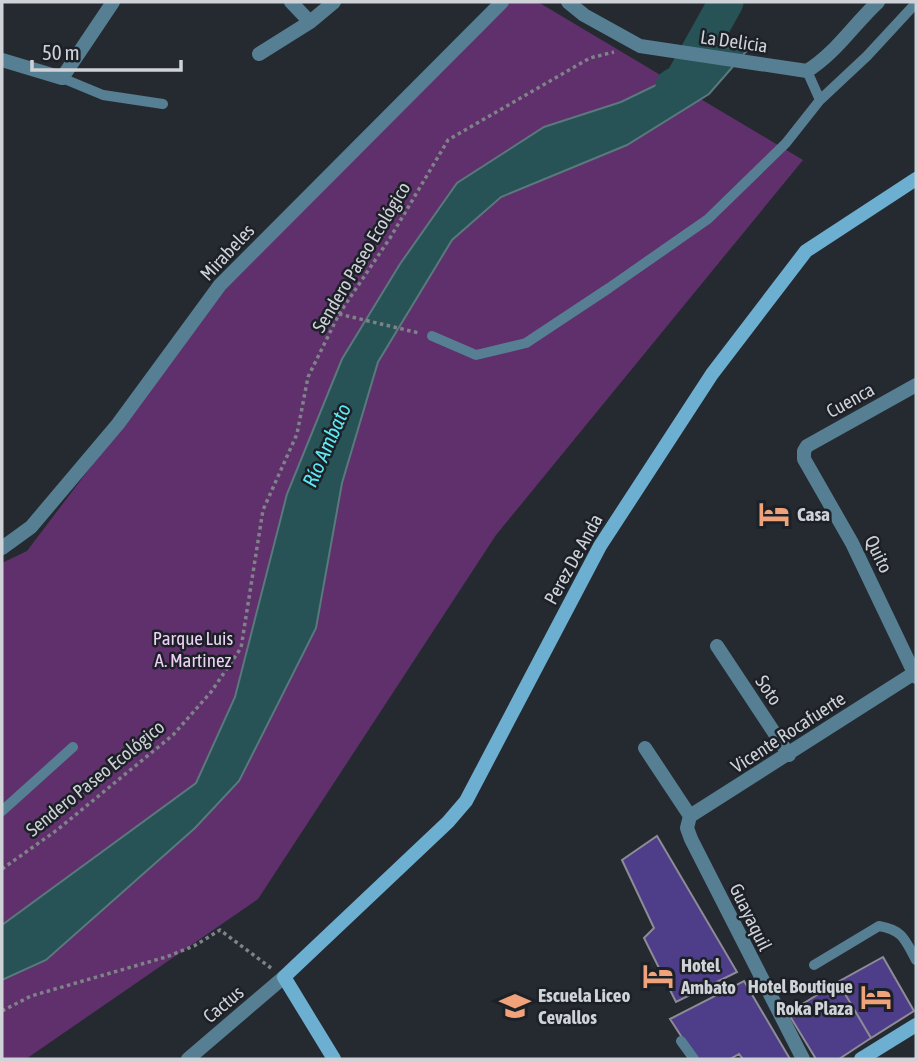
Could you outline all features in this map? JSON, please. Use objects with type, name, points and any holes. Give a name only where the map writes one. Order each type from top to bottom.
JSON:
[{"type":"main road","name":"Perez De Anda","points":[[284,977],[448,822],[466,801],[600,546],[712,374],[806,251],[916,179]]},
{"type":"main road","points":[[284,977],[334,1059]]},
{"type":"main road","points":[[861,1059],[916,1025]]},
{"type":"street","points":[[2,60],[62,78],[114,2]]},
{"type":"street","points":[[291,2],[310,22]]},
{"type":"street","points":[[259,54],[310,22],[334,2]]},
{"type":"street","name":"Mirabeles","points":[[2,548],[31,527],[118,424],[220,285],[502,2]]},
{"type":"street","name":"La Delicia","points":[[568,2],[584,15],[640,46],[800,70]]},
{"type":"street","points":[[800,70],[824,60],[878,2]]},
{"type":"street","name":"Cuenca","points":[[804,451],[807,446],[916,385]]},
{"type":"street","name":"Quito","points":[[804,451],[804,459],[852,543],[916,674]]},
{"type":"street","name":"Soto","points":[[717,646],[789,755]]},
{"type":"street","name":"Vicente Rocafuerte","points":[[689,822],[916,674]]},
{"type":"street","name":"Guayaquil","points":[[645,748],[689,822],[803,1059]]},
{"type":"street","name":"Cactus","points":[[188,1059],[284,977]]},
{"type":"lane","points":[[432,336],[476,355],[526,343],[708,219],[786,143],[820,100],[867,56],[916,3]]},
{"type":"lane","points":[[800,70],[820,100]]},
{"type":"lane","points":[[62,78],[103,95],[163,104]]},
{"type":"lane","points":[[2,811],[73,747]]},
{"type":"lane","points":[[814,965],[880,926],[894,929],[902,935],[916,960]]},
{"type":"lane","points":[[681,1041],[694,1059]]},
{"type":"path","name":"Sendero Paseo Ecológico","points":[[2,869],[57,830],[173,735],[211,692],[241,648],[263,510],[297,434],[308,377],[339,314],[390,238],[448,140],[590,58],[640,46]]},
{"type":"path","points":[[339,314],[432,336]]},
{"type":"path","points":[[2,1010],[31,996],[166,957],[220,930],[284,977]]},
{"type":"green space","name":"Parque Luis A. Martinez","points":[[509,2],[538,2],[803,160],[496,535],[258,899],[26,1059],[2,1059],[2,563],[27,551],[243,266]]},
{"type":"water","points":[[750,47],[709,94],[627,145],[501,197],[452,240],[378,362],[342,483],[316,628],[239,781],[195,828],[46,960],[2,980],[2,925],[196,783],[235,697],[287,494],[342,359],[400,264],[457,183],[544,127],[621,102],[677,75],[692,48]]},
{"type":"building","points":[[657,836],[737,972],[676,1002],[644,938],[654,928],[622,860]]},
{"type":"building","name":"Hotel Boutique Roka Plaza","points":[[883,957],[914,1011],[871,1038],[838,982]]},
{"type":"building","points":[[744,981],[790,1059],[743,1059],[739,1054],[730,1059],[696,1059],[670,1019]]},
{"type":"building","points":[[838,982],[871,1038],[839,1059],[816,1059],[788,1013]]},
{"type":"waterway","name":"Río Ambato","points":[[673,86],[682,81],[726,2]]},
{"type":"place","name":"Casa","points":[[774,514]]},
{"type":"place","name":"Hotel Ambato","points":[[658,976]]},
{"type":"place","name":"Hotel Boutique Roka Plaza","points":[[876,997]]},
{"type":"place","name":"Escuela Liceo Cevallos","points":[[515,1006]]}]
